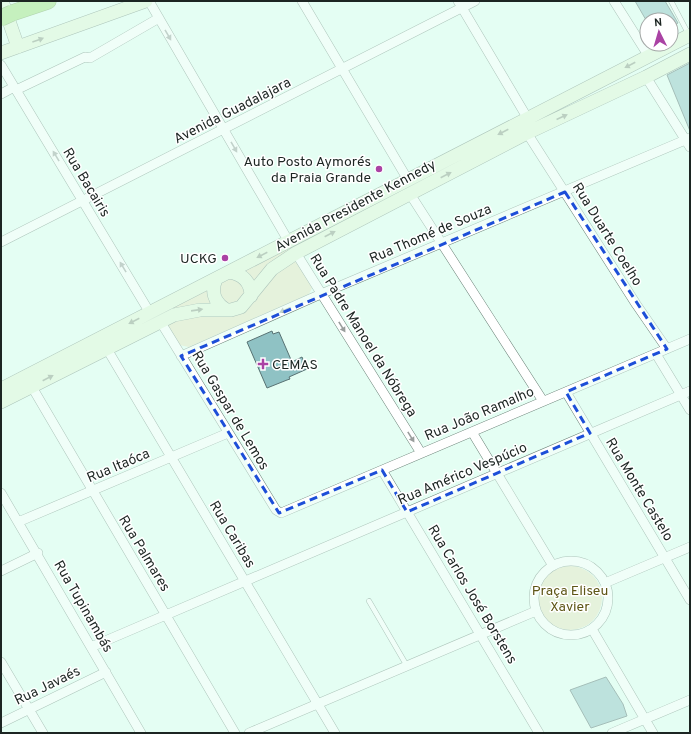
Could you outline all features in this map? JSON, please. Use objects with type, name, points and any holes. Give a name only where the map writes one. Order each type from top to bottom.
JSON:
[{"type":"highway","points":[[7,7],[48,1]]},
{"type":"main road","points":[[1,53],[147,1]]},
{"type":"main road","points":[[7,7],[18,47]]},
{"type":"main road","name":"Avenida Presidente Kennedy","points":[[1,402],[160,321],[187,312],[240,307],[292,247],[408,180],[689,35]]},
{"type":"main road","name":"Avenida Presidente Kennedy","points":[[1,389],[216,278],[292,247],[410,194],[527,133],[611,94],[690,54]]},
{"type":"main road","points":[[611,94],[615,88],[646,67],[649,62],[648,55]]},
{"type":"main road","points":[[229,272],[244,277],[249,284],[250,296]]},
{"type":"main road","points":[[216,278],[214,296],[219,304],[225,309]]},
{"type":"street","name":"Rua Padre Manoel da Nóbrega","points":[[147,1],[159,18],[292,247],[421,453]]},
{"type":"street","points":[[302,1],[408,180]]},
{"type":"street","name":"Avenida Guadalajara","points":[[1,242],[343,69],[460,4],[475,1]]},
{"type":"street","points":[[614,1],[648,55]]},
{"type":"street","points":[[460,4],[528,119]]},
{"type":"street","points":[[1,94],[85,57],[90,58],[159,18]]},
{"type":"street","name":"Rua Bacairis","points":[[1,65],[150,313]]},
{"type":"street","points":[[646,77],[689,142]]},
{"type":"street","name":"Rua Duarte Coelho","points":[[527,133],[636,304],[667,349]]},
{"type":"street","name":"Rua Thomé de Souza","points":[[181,356],[321,294],[442,243],[689,142]]},
{"type":"street","points":[[410,194],[543,401]]},
{"type":"street","name":"Rua Gaspar de Lemos","points":[[160,321],[228,433],[279,513]]},
{"type":"street","name":"Rua João Ramalho","points":[[279,513],[295,508],[690,339]]},
{"type":"street","name":"Rua Caribas","points":[[107,349],[335,733]]},
{"type":"street","points":[[656,354],[690,410]]},
{"type":"street","name":"Rua Palmares","points":[[32,387],[235,733]]},
{"type":"street","name":"Rua Américo Vespúcio","points":[[91,647],[690,391]]},
{"type":"street","name":"Rua Monte Castelo","points":[[566,392],[690,600]]},
{"type":"street","points":[[472,432],[553,566]]},
{"type":"street","name":"Rua Itaóca","points":[[18,522],[228,433]]},
{"type":"street","name":"Rua Carlos José Borstens","points":[[382,470],[539,733]]},
{"type":"street","name":"Rua Tupinambás","points":[[1,493],[38,553],[141,733]]},
{"type":"street","points":[[605,583],[690,547]]},
{"type":"street","points":[[1,571],[38,553]]},
{"type":"street","points":[[573,561],[583,563],[592,568],[605,583],[608,593],[608,603],[599,622],[592,628],[582,633],[571,635],[560,633],[550,628],[542,621],[536,612],[534,601],[536,586],[544,572],[562,562],[573,561]]},
{"type":"street","points":[[249,733],[480,634],[536,612]]},
{"type":"street","points":[[592,628],[653,733]]},
{"type":"street","points":[[1,662],[43,733]]},
{"type":"street","name":"Rua Javaés","points":[[1,723],[106,672]]},
{"type":"street","points":[[612,733],[690,700]]},
{"type":"lane","points":[[671,1],[689,35]]},
{"type":"lane","points":[[369,601],[407,666]]},
{"type":"highlighted area","points":[[565,192],[667,349],[566,392],[590,433],[407,512],[382,470],[279,513],[181,356]]},
{"type":"green space","points":[[297,242],[299,246],[254,281],[242,270]]},
{"type":"green space","points":[[294,261],[298,264],[312,288],[309,294],[189,347],[179,345],[168,328],[168,324],[186,316],[229,313],[269,278]]},
{"type":"green space","points":[[236,278],[246,288],[243,299],[230,305],[220,300],[219,285],[224,279]]},
{"type":"green space","points":[[207,289],[212,305],[158,318],[156,314]]},
{"type":"green space","name":"Praça Eliseu Xavier","points":[[570,566],[588,572],[596,580],[602,598],[596,616],[588,624],[570,630],[552,624],[544,616],[538,598],[544,580],[552,572]]},
{"type":"building","points":[[635,1],[665,1],[672,12],[641,12]]},
{"type":"building","points":[[690,63],[690,131],[667,75]]},
{"type":"building","points":[[272,331],[273,334],[279,332],[292,362],[302,357],[307,369],[289,377],[290,379],[267,388],[247,342]]},
{"type":"building","points":[[606,677],[623,704],[627,716],[591,728],[570,690]]},
{"type":"place","name":"Auto Posto Aymorés da Praia Grande","points":[[379,169]]},
{"type":"place","name":"UCKG","points":[[225,258]]},
{"type":"place","name":"CEMAS","points":[[263,364]]}]
